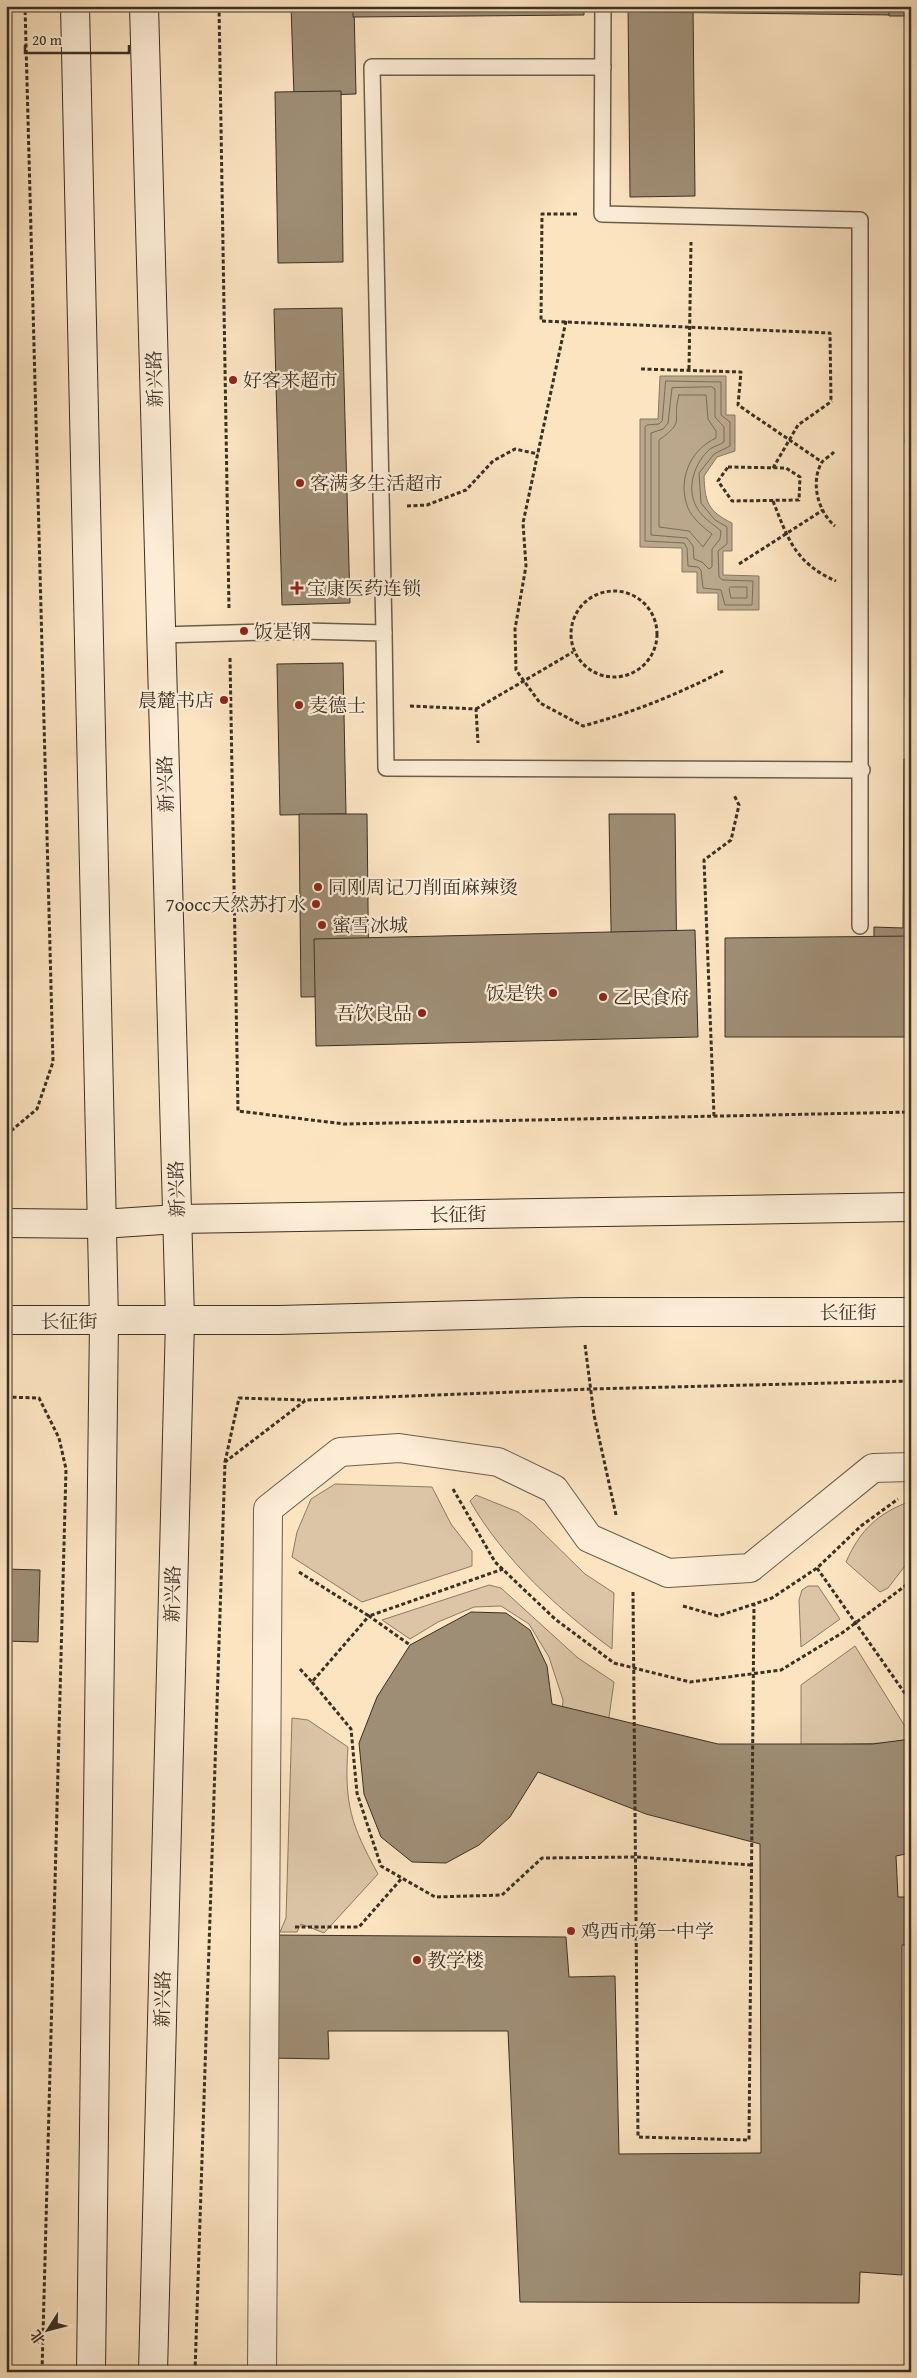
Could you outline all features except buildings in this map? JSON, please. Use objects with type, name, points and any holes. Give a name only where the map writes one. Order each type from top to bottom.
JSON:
[{"type":"main road","points":[[75,6],[104,1321],[91,2372]]},
{"type":"main road","name":"新兴路","points":[[144,6],[180,1320],[153,2372]]},
{"type":"main road","name":"长征街","points":[[6,1223],[102,1224],[177,1219],[911,1207]]},
{"type":"main road","name":"长征街","points":[[6,1320],[279,1320],[581,1312],[911,1312]]},
{"type":"main road","points":[[262,2372],[268,1509],[340,1452],[399,1448],[498,1462],[554,1489],[589,1538],[668,1573],[750,1568],[873,1468],[911,1467]]},
{"type":"lane","points":[[603,6],[602,214],[860,220],[862,770],[860,926]]},
{"type":"lane","points":[[603,67],[372,68],[386,768],[862,770]]},
{"type":"lane","points":[[161,635],[304,631],[384,633]]},
{"type":"path","points":[[6,1135],[37,1109],[53,1062],[25,6]]},
{"type":"path","points":[[219,6],[230,613]]},
{"type":"path","points":[[602,214],[542,214],[541,321],[830,332],[831,401]]},
{"type":"path","points":[[689,369],[691,216]]},
{"type":"path","points":[[566,322],[523,523],[526,566],[515,629],[516,670],[540,703],[583,726],[632,712],[675,695],[723,671]]},
{"type":"path","points":[[641,369],[741,372],[738,405],[822,462]]},
{"type":"path","points":[[773,468],[798,425],[831,401],[861,390]]},
{"type":"path","points":[[381,508],[427,505],[466,490],[493,461],[515,449],[538,454]]},
{"type":"path","points":[[728,467],[786,468],[800,477],[799,500],[772,501],[732,501],[718,481],[728,467]]},
{"type":"path","points":[[772,501],[790,545],[817,573],[861,592]]},
{"type":"path","points":[[739,564],[786,532],[824,510]]},
{"type":"path","points":[[612,590],[626,592],[639,598],[649,609],[656,622],[657,637],[653,651],[645,664],[633,673],[619,677],[605,676],[592,671],[574,652],[570,637],[571,623],[577,610],[586,600],[598,593],[612,590]]},
{"type":"path","points":[[386,706],[476,709],[574,652]]},
{"type":"path","points":[[230,653],[238,1111],[344,1124],[911,1112]]},
{"type":"path","points":[[476,709],[479,769]]},
{"type":"path","points":[[714,1116],[704,860],[731,840],[740,806],[722,769]]},
{"type":"path","points":[[581,1312],[594,1414],[616,1517]]},
{"type":"path","points":[[195,2372],[225,1462],[240,1398],[306,1400],[591,1389],[911,1381]]},
{"type":"path","points":[[6,1397],[40,1398],[59,1438],[66,1470],[42,2372]]},
{"type":"path","points":[[225,1462],[306,1400]]},
{"type":"path","points":[[452,1486],[496,1562],[555,1619],[614,1663],[690,1682],[781,1670],[842,1633],[905,1586],[911,1577]]},
{"type":"path","points":[[294,1568],[410,1645]]},
{"type":"path","points":[[817,1568],[911,1702]]},
{"type":"path","points":[[312,1682],[369,1616],[503,1570]]},
{"type":"path","points":[[631,1583],[633,1592],[638,2137],[749,2140],[754,1604]]},
{"type":"path","points":[[298,1667],[351,1729],[357,1794],[381,1866],[435,1897],[502,1895],[542,1858],[636,1857],[751,1865]]},
{"type":"path","points":[[287,1927],[359,1927],[402,1878]]},
{"type":"shaded area","points":[[335,1484],[432,1487],[451,1524],[472,1551],[472,1566],[362,1602],[292,1557],[297,1532],[311,1499]]},
{"type":"shaded area","points":[[476,1495],[518,1512],[533,1523],[585,1574],[614,1593],[612,1649],[552,1600],[516,1563],[484,1523],[470,1501]]},
{"type":"shaded area","points":[[911,1501],[911,1558],[888,1588],[880,1592],[846,1562],[857,1541],[871,1524],[889,1511]]},
{"type":"shaded area","points":[[489,1585],[501,1588],[578,1658],[614,1682],[608,1724],[562,1713],[563,1700],[549,1657],[529,1624],[501,1606],[474,1607],[438,1622],[410,1639],[382,1620]]},
{"type":"shaded area","points":[[808,1586],[818,1586],[840,1619],[801,1647],[799,1600],[802,1590]]},
{"type":"shaded area","points":[[855,1646],[911,1736],[911,1742],[801,1746],[801,1685]]},
{"type":"shaded area","points":[[292,1718],[308,1720],[348,1747],[347,1784],[351,1814],[361,1842],[378,1874],[324,1933],[301,1924],[297,1932],[280,1932],[286,1918]]},
{"type":"water","points":[[660,376],[726,376],[726,415],[735,415],[735,451],[717,457],[704,476],[705,492],[712,509],[732,523],[732,551],[723,551],[723,575],[759,576],[759,610],[718,610],[718,593],[697,593],[697,572],[682,572],[682,548],[640,547],[640,419],[658,419]]},
{"type":"place","name":"好客来超市","points":[[233,380]]},
{"type":"place","name":"客满多生活超市","points":[[300,483]]},
{"type":"place","name":"宝康医药连锁","points":[[297,588]]},
{"type":"place","name":"饭是钢","points":[[244,631]]},
{"type":"place","name":"晨麓书店","points":[[224,700]]},
{"type":"place","name":"麦德士","points":[[299,705]]},
{"type":"place","name":"同刚周记刀削面麻辣烫","points":[[318,887]]},
{"type":"place","name":"7oocc天然苏打水","points":[[316,904]]},
{"type":"place","name":"蜜雪冰城","points":[[322,925]]},
{"type":"place","name":"饭是铁","points":[[553,993]]},
{"type":"place","name":"乙民食府","points":[[603,997]]},
{"type":"place","name":"吾饮良品","points":[[422,1013]]},
{"type":"place","name":"鸡西市第一中学","points":[[571,1931]]},
{"type":"place","name":"教学楼","points":[[417,1960]]}]
